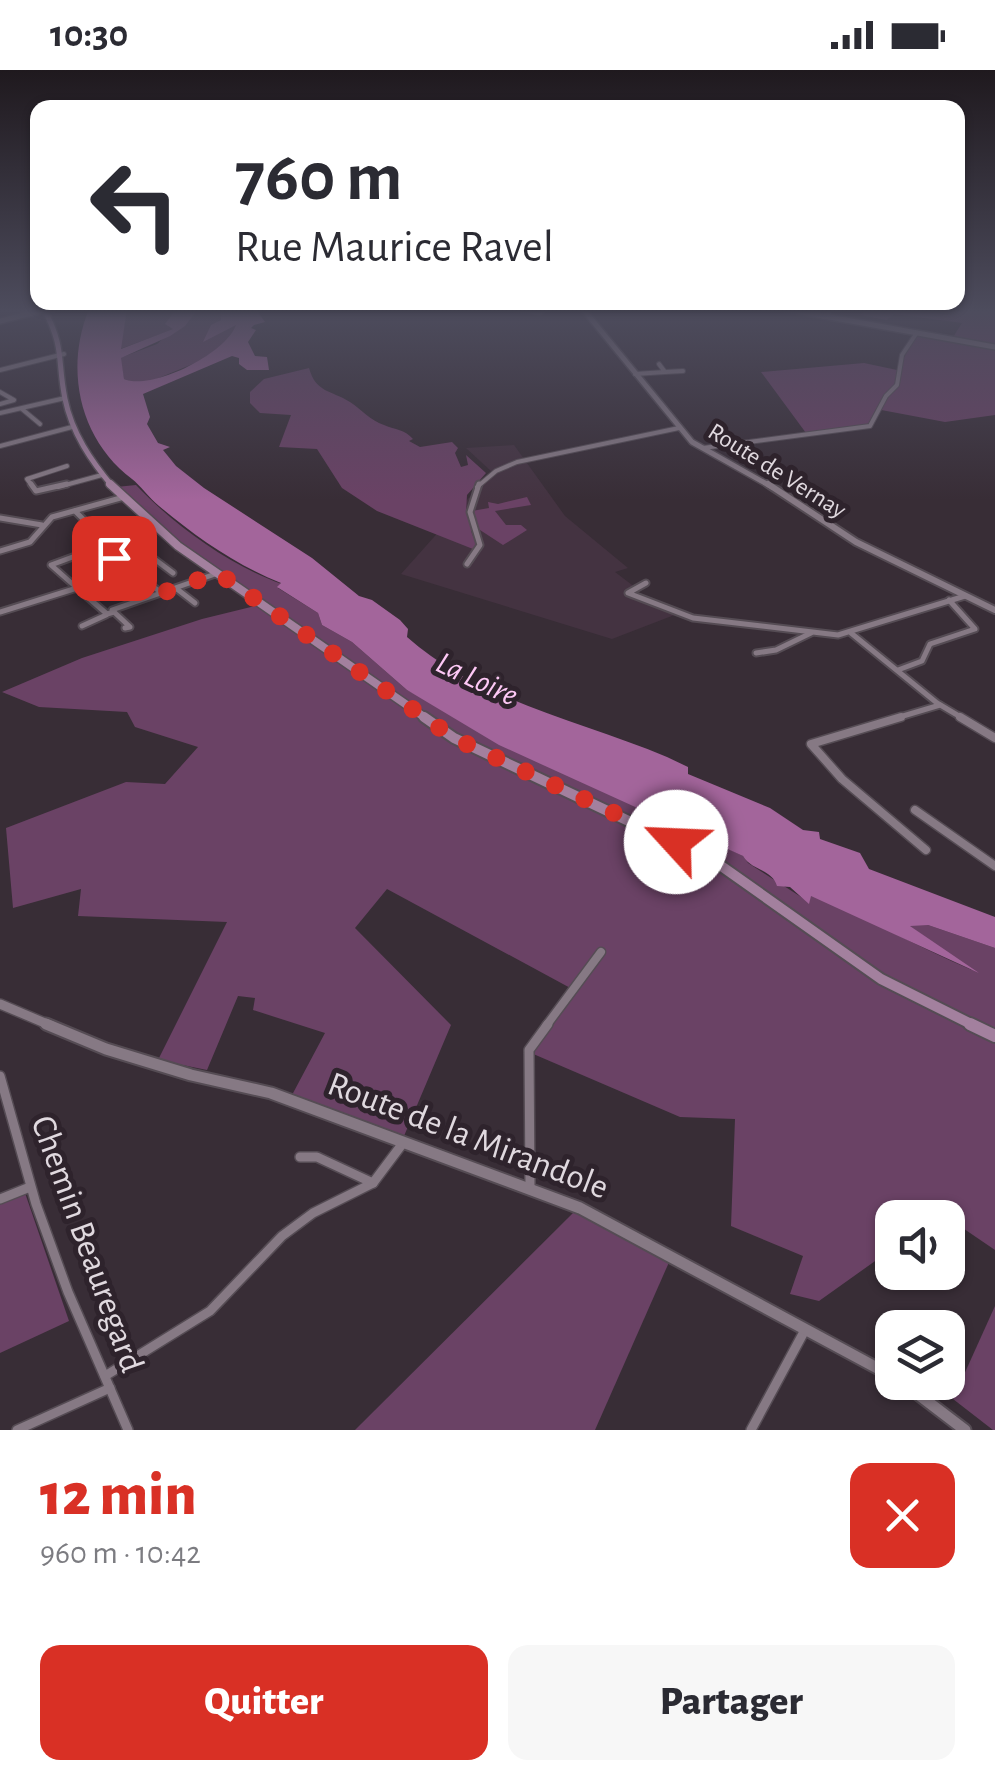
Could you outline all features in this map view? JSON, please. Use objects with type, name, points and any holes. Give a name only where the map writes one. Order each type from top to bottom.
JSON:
[{"type":"main road","points":[[64,372],[72,428],[102,475],[169,539],[454,738],[717,862],[881,979],[995,1036]]},
{"type":"street","points":[[635,374],[658,372]]},
{"type":"street","points":[[701,448],[870,426],[886,396],[897,385],[899,372]]},
{"type":"street","name":"Route de Vernay","points":[[635,374],[679,428],[701,448],[770,486],[856,542],[995,610]]},
{"type":"street","points":[[0,392],[14,400],[0,404]]},
{"type":"street","points":[[0,413],[65,398]]},
{"type":"street","points":[[21,408],[40,424]]},
{"type":"street","points":[[1,444],[72,428]]},
{"type":"street","points":[[468,564],[480,545],[469,521],[469,510],[479,482],[488,474],[524,460],[679,428]]},
{"type":"street","points":[[66,466],[26,479],[38,492],[102,475]]},
{"type":"street","points":[[0,551],[30,542],[52,517],[124,498]]},
{"type":"street","points":[[74,510],[86,522],[84,526],[92,526]]},
{"type":"street","points":[[0,518],[43,526]]},
{"type":"street","points":[[104,544],[125,536],[173,573]]},
{"type":"street","points":[[118,539],[145,560],[156,560]]},
{"type":"street","points":[[125,628],[130,626],[51,565],[97,548],[163,594]]},
{"type":"street","points":[[114,558],[134,551]]},
{"type":"street","points":[[82,626],[219,574]]},
{"type":"street","points":[[646,583],[628,593],[693,618],[812,633],[851,633],[964,596]]},
{"type":"street","points":[[0,612],[77,588]]},
{"type":"street","points":[[177,589],[195,603]]},
{"type":"street","points":[[896,670],[922,661],[930,644],[976,629],[949,600]]},
{"type":"street","points":[[756,653],[776,650],[812,633]]},
{"type":"street","points":[[851,633],[940,704],[995,738]]},
{"type":"street","points":[[926,850],[843,780],[811,744],[940,704]]},
{"type":"street","points":[[915,810],[955,842],[995,866]]},
{"type":"street","points":[[530,1187],[529,1050],[601,952]]},
{"type":"street","name":"Route de la Mirandole","points":[[0,1004],[106,1049],[192,1075],[271,1092],[530,1187],[624,1229],[875,1367]]},
{"type":"street","name":"Chemin Beauregard","points":[[0,1076],[30,1188],[68,1292],[128,1430]]},
{"type":"street","points":[[17,1430],[108,1382],[210,1310],[282,1236],[313,1213],[373,1183],[404,1142]]},
{"type":"street","points":[[300,1157],[317,1158],[365,1176],[373,1183]]},
{"type":"street","points":[[0,1199],[30,1188]]},
{"type":"street","points":[[751,1430],[806,1328]]},
{"type":"street","points":[[923,1400],[950,1423],[965,1430]]},
{"type":"shaded area","points":[[78,372],[123,372],[124,379],[136,381],[193,372],[143,394],[150,417],[147,424],[158,443],[170,447],[163,450],[176,466],[312,558],[359,596],[372,600],[400,620],[408,629],[407,637],[435,659],[498,693],[688,767],[688,774],[770,808],[803,830],[819,832],[820,839],[860,853],[869,869],[995,917],[995,948],[928,925],[910,926],[979,973],[811,896],[809,904],[790,887],[777,886],[771,876],[743,856],[499,745],[407,690],[352,642],[322,625],[318,613],[277,587],[281,583],[232,559],[155,503],[100,445],[89,424]]},
{"type":"shaded area","points":[[123,372],[172,372],[149,382],[124,379]]},
{"type":"shaded area","points":[[311,372],[320,387],[379,423],[406,433],[413,439],[409,441],[420,447],[452,442],[458,448],[455,453],[461,467],[468,465],[466,455],[486,473],[467,495],[466,512],[489,508],[488,502],[498,504],[527,497],[531,505],[495,511],[506,525],[521,525],[527,530],[503,545],[480,530],[471,531],[477,546],[473,549],[377,511],[342,488],[317,449],[279,447],[291,415],[260,413],[250,403],[250,392],[264,379]]},
{"type":"shaded area","points":[[761,372],[995,372],[995,415],[945,422],[876,409],[868,425],[806,433]]},
{"type":"shaded area","points":[[514,445],[565,516],[628,568],[615,572],[636,588],[629,593],[677,614],[612,639],[401,574],[492,472],[466,448]]},
{"type":"shaded area","points":[[136,485],[204,543],[282,584],[278,588],[318,613],[322,625],[352,642],[407,690],[743,856],[809,902],[810,895],[972,970],[908,925],[928,925],[995,948],[995,1250],[965,1230],[965,1200],[875,1200],[875,1261],[819,1301],[790,1294],[803,1256],[731,1226],[735,1119],[680,1117],[531,1053],[574,990],[387,889],[355,928],[451,1025],[404,1136],[292,1095],[325,1033],[253,1010],[255,998],[238,996],[207,1070],[158,1060],[227,922],[78,916],[81,889],[13,908],[6,828],[126,782],[165,784],[198,747],[135,727],[127,712],[39,707],[2,692],[82,658],[202,619],[267,603],[182,545],[116,487]]},
{"type":"shaded area","points":[[25,1193],[69,1321],[0,1353],[0,1204]]},
{"type":"shaded area","points":[[574,1212],[670,1260],[595,1430],[355,1430]]},
{"type":"shaded area","points":[[995,1306],[995,1430],[954,1400],[965,1400],[965,1372]]},
{"type":"route","points":[[114,558],[162,593],[218,573],[454,738],[676,842]]},
{"type":"water label","name":"La Loire","points":[[477,679]]}]
